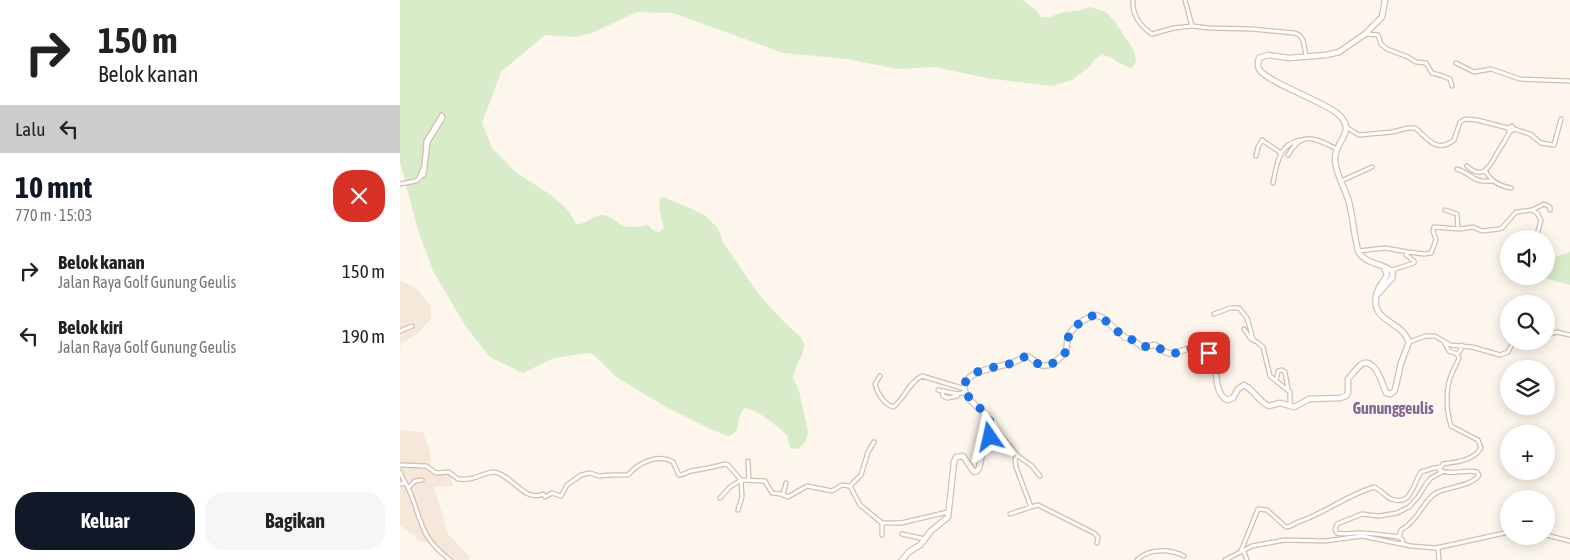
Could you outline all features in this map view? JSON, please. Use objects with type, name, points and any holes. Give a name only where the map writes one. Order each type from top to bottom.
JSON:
[{"type":"main road","points":[[1376,296],[1392,278],[1393,274],[1392,270],[1366,259],[1358,251],[1348,201],[1335,163],[1335,155],[1344,137],[1345,127],[1338,114],[1268,77],[1258,66],[1258,60],[1264,56],[1289,58],[1335,54],[1366,34],[1382,17],[1385,0]]},
{"type":"main road","points":[[902,560],[947,518],[955,458],[962,455],[972,471],[978,470],[984,448],[990,437],[990,422],[987,415],[972,401],[965,391],[967,379],[975,374],[1027,356],[1038,364],[1045,366],[1052,364],[1065,353],[1067,339],[1072,330],[1096,315],[1103,318],[1124,337],[1133,340],[1142,347],[1155,345],[1170,354],[1196,346],[1206,350],[1213,359],[1219,392],[1226,400],[1233,398],[1240,386],[1244,385],[1267,406],[1280,403],[1296,407],[1309,399],[1343,397],[1348,393],[1348,379],[1364,363],[1374,367],[1382,379],[1386,393],[1392,394],[1395,390],[1400,363],[1409,342],[1401,330],[1381,316],[1376,306],[1376,296],[1386,276],[1384,268]]},
{"type":"street","points":[[1133,0],[1133,11],[1136,18],[1152,34],[1174,28],[1192,26],[1298,33],[1301,36],[1306,56]]},
{"type":"street","points":[[1185,0],[1192,26]]},
{"type":"street","points":[[1366,34],[1378,35],[1381,44],[1387,49],[1408,56],[1416,62],[1426,63],[1432,73],[1450,79],[1452,86]]},
{"type":"street","points":[[1456,63],[1474,72],[1491,70],[1520,79],[1570,80]]},
{"type":"street","points":[[400,184],[411,183],[418,180],[424,174],[428,142],[443,118],[442,115],[426,141],[424,166],[418,180]]},
{"type":"street","points":[[1345,127],[1360,135],[1415,128],[1427,140],[1437,145],[1447,144],[1454,140],[1460,122],[1465,119],[1477,120],[1530,134],[1541,143],[1554,146],[1561,119]]},
{"type":"street","points":[[1468,166],[1476,172],[1485,170],[1492,162],[1511,129]]},
{"type":"street","points":[[1273,183],[1276,165],[1281,152],[1291,143],[1308,139],[1317,140],[1337,149]]},
{"type":"street","points":[[1256,156],[1261,140],[1281,152]]},
{"type":"street","points":[[1288,155],[1301,140]]},
{"type":"street","points":[[1342,180],[1372,167]]},
{"type":"street","points":[[1457,169],[1467,173],[1476,180],[1493,181]]},
{"type":"street","points":[[1485,170],[1493,181],[1501,186],[1511,188]]},
{"type":"street","points":[[1358,251],[1385,248],[1427,254],[1431,253],[1436,240],[1433,231],[1434,227],[1458,229],[1473,227],[1480,230],[1499,230],[1514,212],[1532,210],[1544,204],[1550,210]]},
{"type":"street","points":[[1445,210],[1457,214],[1458,229]]},
{"type":"street","points":[[1532,210],[1537,213],[1541,220],[1538,230]]},
{"type":"street","points":[[1392,270],[1414,263],[1406,255],[1408,252]]},
{"type":"street","points":[[1214,314],[1233,307],[1240,308],[1247,318],[1254,340]]},
{"type":"street","points":[[400,331],[412,326]]},
{"type":"street","points":[[1244,329],[1263,347],[1269,374],[1288,389]]},
{"type":"street","points":[[1555,333],[1570,335]]},
{"type":"street","points":[[1409,342],[1431,335],[1438,337],[1445,343],[1449,351],[1457,354]]},
{"type":"street","points":[[1445,343],[1472,347],[1497,356],[1509,350]]},
{"type":"street","points":[[1457,354],[1462,346]]},
{"type":"street","points":[[1242,551],[1258,509],[1266,510],[1289,527],[1321,513],[1357,492],[1374,487],[1392,499],[1400,500],[1408,497],[1412,492],[1421,472],[1440,467],[1443,464],[1470,458],[1478,453],[1480,448],[1478,440],[1451,426],[1449,420],[1448,390],[1459,358],[1457,354]]},
{"type":"street","points":[[1276,381],[1278,371],[1282,370],[1285,372],[1290,406]]},
{"type":"street","points":[[880,376],[875,386],[880,396],[893,407],[898,404],[903,394],[914,381],[922,376],[965,391]]},
{"type":"street","points":[[958,394],[940,390],[943,396],[948,398],[957,396],[965,391]]},
{"type":"street","points":[[948,398],[951,393]]},
{"type":"street","points":[[990,422],[1018,456],[1032,466],[1040,476]]},
{"type":"street","points":[[850,486],[861,475],[868,452],[874,442]]},
{"type":"street","points":[[1018,456],[1016,467],[1031,507]]},
{"type":"street","points":[[400,465],[426,466],[436,473],[449,472],[458,479],[496,473],[512,482],[522,491],[534,496],[543,494],[545,497],[552,493],[561,496],[567,485],[581,475],[628,475],[641,464],[659,458],[673,462],[679,475],[725,464],[741,480],[742,497],[738,510]]},
{"type":"street","points":[[748,460],[749,480]]},
{"type":"street","points":[[1440,467],[1439,470],[1442,472]]},
{"type":"street","points":[[400,472],[408,488],[425,535],[450,560]]},
{"type":"street","points":[[1399,537],[1401,530],[1411,523],[1433,494],[1472,482],[1479,475],[1477,472],[1442,472],[1431,478],[1409,508],[1397,513],[1379,516],[1362,514],[1337,524],[1337,533],[1399,537],[1403,540],[1402,544]]},
{"type":"street","points":[[408,488],[415,481],[422,480]]},
{"type":"street","points":[[720,498],[730,487],[741,480],[765,482],[772,493],[783,496],[791,496],[807,486],[830,490],[842,485],[850,486]]},
{"type":"street","points":[[400,484],[405,482]]},
{"type":"street","points":[[783,496],[786,483]]},
{"type":"street","points":[[850,486],[860,505],[882,523],[910,522],[949,512]]},
{"type":"street","points":[[1010,514],[1038,505],[1094,533],[1098,537],[1097,543]]},
{"type":"street","points":[[882,523],[882,535]]},
{"type":"street","points":[[902,534],[926,539]]},
{"type":"street","points":[[1225,560],[1233,558],[1252,546],[1285,540],[1330,541],[1362,536],[1422,548],[1438,548],[1500,534]]},
{"type":"street","points":[[1555,537],[1570,541]]},
{"type":"street","points":[[1438,548],[1439,560]]},
{"type":"street","points":[[1242,551],[1248,560]]},
{"type":"street","points":[[1137,560],[1144,554],[1152,552],[1175,552],[1184,556]]},
{"type":"shaded area","points":[[400,281],[415,287],[431,306],[431,319],[418,333],[401,344],[400,350]]},
{"type":"shaded area","points":[[400,430],[423,432],[430,453],[432,472],[450,472],[453,486],[434,487],[448,534],[471,558],[468,560],[449,560],[427,542],[421,542],[400,525]]},
{"type":"green space","points":[[400,0],[1022,0],[1036,10],[1041,17],[1090,7],[1106,12],[1116,23],[1134,51],[1136,60],[1134,66],[1130,68],[1111,57],[1102,55],[1072,80],[1052,86],[986,78],[935,67],[897,69],[848,59],[783,53],[673,13],[637,12],[592,33],[575,37],[545,35],[501,72],[482,123],[492,148],[517,173],[551,195],[568,210],[576,224],[605,215],[624,226],[648,225],[653,230],[659,232],[664,228],[659,206],[660,198],[664,197],[703,214],[717,227],[724,244],[760,296],[801,337],[804,344],[802,356],[793,377],[799,391],[808,431],[806,441],[799,449],[790,448],[787,435],[773,423],[757,412],[745,408],[739,418],[737,430],[733,434],[728,436],[710,429],[666,407],[616,377],[594,355],[588,353],[554,358],[523,373],[490,357],[466,327],[433,271],[418,230],[400,162]]},
{"type":"green space","points":[[1570,252],[1570,285],[1555,281],[1556,257]]},
{"type":"district","name":"Gununggeulis","points":[[1393,408]]},
{"type":"route","points":[[990,437],[990,422],[987,415],[967,395],[965,387],[967,379],[982,371],[1008,364],[1027,356],[1038,364],[1045,366],[1052,364],[1065,353],[1067,339],[1072,330],[1092,316],[1099,315],[1114,330],[1144,348],[1155,345],[1170,354],[1196,346],[1209,353]]}]
